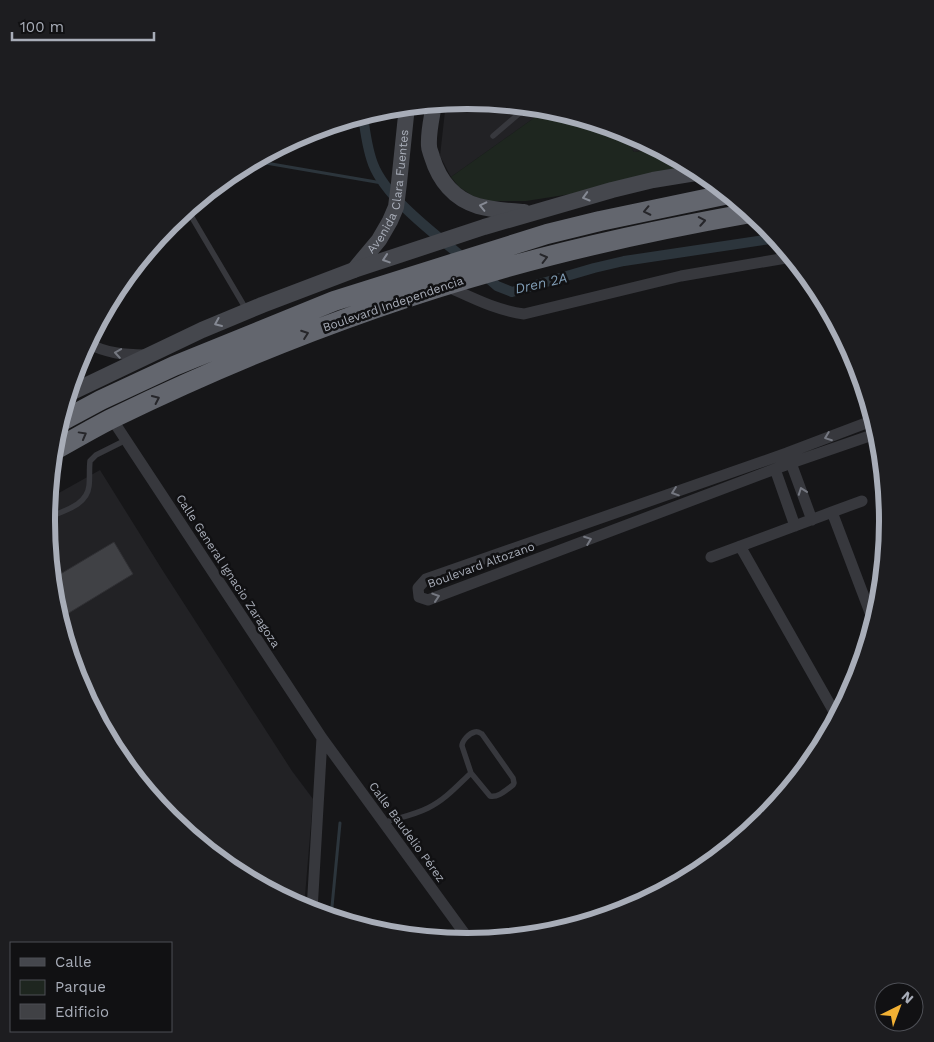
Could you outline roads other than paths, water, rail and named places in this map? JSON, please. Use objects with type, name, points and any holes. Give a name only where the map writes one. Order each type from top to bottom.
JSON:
[{"type":"highway","name":"Boulevard Independencia","points":[[68,418],[174,366],[326,304],[547,234],[720,196]]},
{"type":"highway","name":"Boulevard Independencia","points":[[62,446],[112,419],[224,368],[294,338],[394,302],[497,270],[612,241],[692,223],[742,214]]},
{"type":"main road","points":[[433,111],[429,148],[439,174],[446,185],[458,196],[478,206],[531,213]]},
{"type":"main road","name":"Avenida Clara Fuentes","points":[[354,270],[379,240],[396,207],[406,114]]},
{"type":"main road","points":[[77,390],[202,330],[298,290],[354,270],[531,213],[612,190],[653,180],[689,174]]},
{"type":"street","points":[[446,286],[486,304],[509,312],[524,314],[681,276],[785,258]]},
{"type":"street","points":[[94,346],[120,354],[150,354]]},
{"type":"street","name":"Calle General Ignacio Zaragoza","points":[[112,419],[322,738]]},
{"type":"street","name":"Boulevard Altozano","points":[[867,423],[787,453],[426,579],[418,588],[419,597],[428,600],[775,469],[870,436]]},
{"type":"street","points":[[792,463],[812,520]]},
{"type":"street","points":[[775,469],[795,526]]},
{"type":"street","points":[[711,557],[862,502]]},
{"type":"street","points":[[832,512],[869,610]]},
{"type":"street","points":[[740,546],[833,710]]},
{"type":"street","points":[[312,903],[322,738]]},
{"type":"street","name":"Calle Baudelio Pérez","points":[[322,738],[464,933]]},
{"type":"lane","points":[[493,136],[520,113]]},
{"type":"lane","points":[[191,215],[247,311]]},
{"type":"lane","points":[[55,514],[78,504],[87,493],[90,461],[126,440]]},
{"type":"lane","points":[[474,732],[478,732],[482,734],[513,778],[514,783],[492,797],[471,773],[462,743],[463,740],[474,732]]},
{"type":"lane","points":[[383,823],[428,808],[454,790],[471,773]]},
{"type":"waterway","name":"Dren 2A","points":[[364,122],[373,164],[390,191],[414,217],[467,261]]},
{"type":"waterway","points":[[264,163],[382,183]]},
{"type":"waterway","name":"Dren 2A","points":[[482,273],[497,286],[512,292],[624,261],[767,239]]},
{"type":"waterway","points":[[332,910],[340,823]]}]
